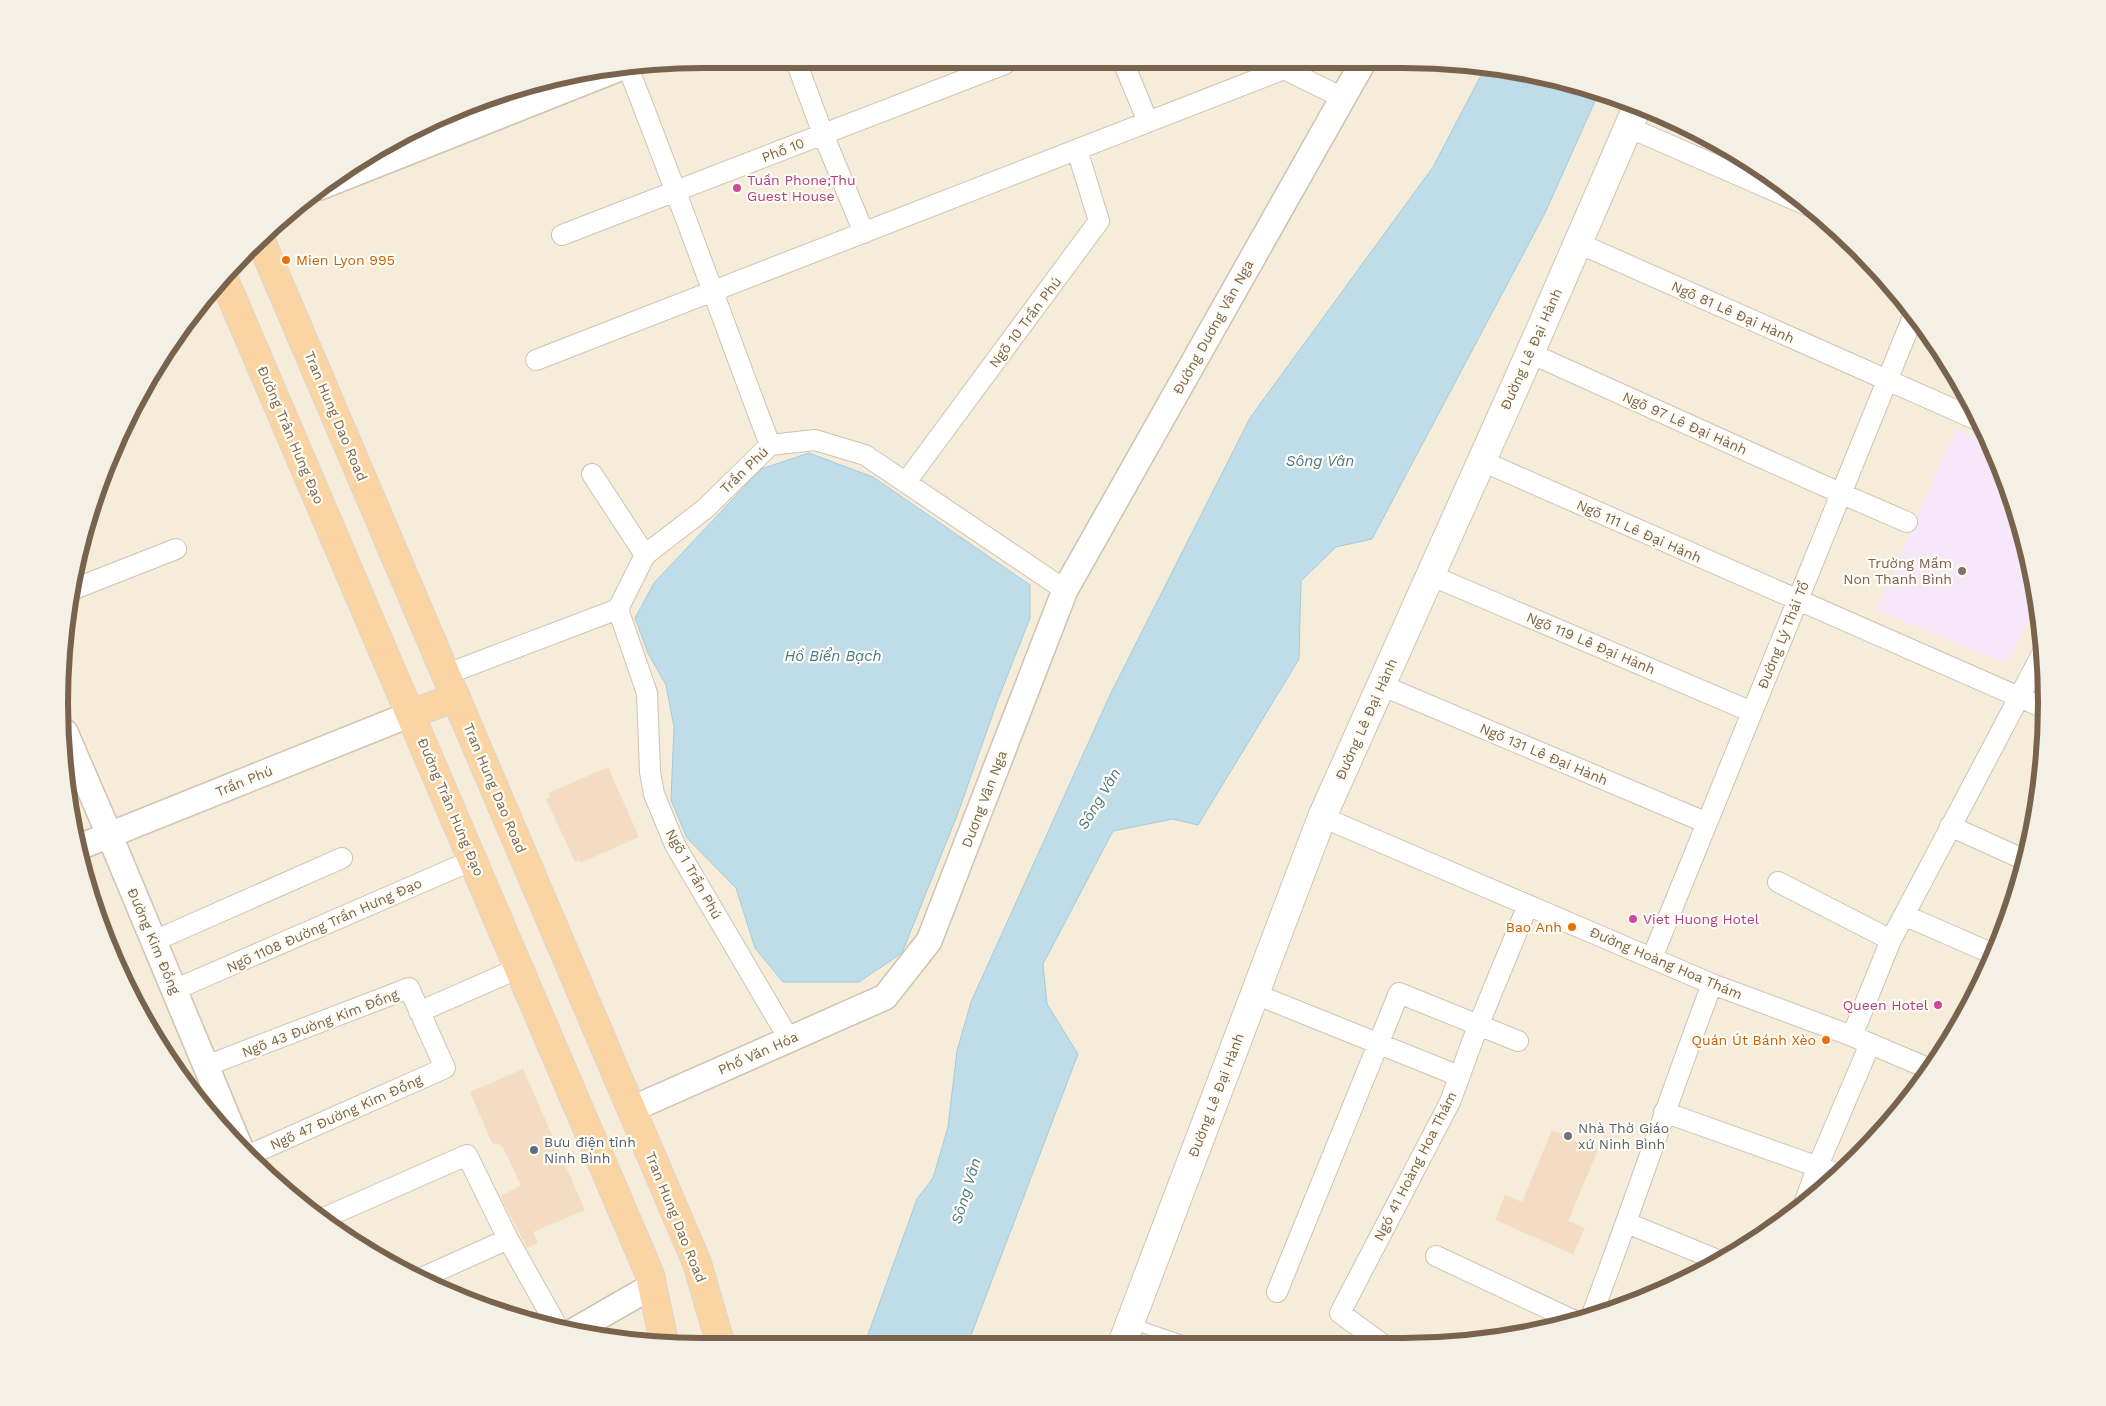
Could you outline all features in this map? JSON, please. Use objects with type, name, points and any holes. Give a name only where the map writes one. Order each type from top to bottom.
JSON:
[{"type":"highway","name":"Tran Hung Dao Road","points":[[263,246],[697,1262],[719,1338]]},
{"type":"highway","name":"Đường Trân Hưng Đạo","points":[[226,283],[650,1275],[663,1337]]},
{"type":"highway","points":[[411,714],[451,685]]},
{"type":"highway","points":[[697,1262],[729,1338]]},
{"type":"main road","name":"Đường Lê Đại Hành","points":[[1126,1333],[1322,817],[1530,353],[1633,116]]},
{"type":"street","points":[[798,68],[823,134],[864,233]]},
{"type":"street","name":"Phố 10","points":[[562,235],[995,68]]},
{"type":"street","points":[[1126,68],[1148,122]]},
{"type":"street","name":"Đường Dương Vân Nga","points":[[1065,590],[1360,68]]},
{"type":"street","points":[[536,360],[1284,69],[1343,98]]},
{"type":"street","points":[[632,72],[770,445]]},
{"type":"street","points":[[350,175],[600,76]]},
{"type":"street","points":[[1633,116],[1776,189]]},
{"type":"street","name":"Ngõ 10 Trần Phú","points":[[906,482],[1099,221],[1077,150]]},
{"type":"street","name":"Ngõ 81 Lê Đại Hành","points":[[1578,243],[1970,417]]},
{"type":"street","name":"Đường Lý Thái Tổ","points":[[1652,958],[1911,322]]},
{"type":"street","name":"Ngõ 97 Lê Đại Hành","points":[[1530,353],[1840,494],[1907,522]]},
{"type":"street","name":"Trần Phú","points":[[618,609],[645,555],[706,508],[770,445],[815,440],[865,455],[1065,590]]},
{"type":"street","name":"Ngõ 111 Lê Đại Hành","points":[[1482,461],[2039,706]]},
{"type":"street","points":[[592,474],[645,555]]},
{"type":"street","points":[[79,587],[176,549]]},
{"type":"street","name":"Ngõ 119 Lê Đại Hành","points":[[1430,575],[1752,712]]},
{"type":"street","name":"Dương Vân Nga","points":[[885,997],[930,941],[1065,590]]},
{"type":"street","points":[[451,685],[618,609]]},
{"type":"street","name":"Ngõ 1 Trần Phú","points":[[618,609],[647,693],[650,772],[654,794],[675,845],[789,1039]]},
{"type":"street","points":[[1808,1192],[1861,1040],[1891,940],[2037,663]]},
{"type":"street","name":"Ngõ 131 Lê Đại Hành","points":[[1381,685],[1706,823]]},
{"type":"street","name":"Trần Phú","points":[[84,845],[411,714]]},
{"type":"street","name":"Đường Kim Đồng","points":[[69,741],[110,834],[233,1130]]},
{"type":"street","name":"Đường Hoàng Hoa Thám","points":[[1322,817],[1712,984],[1924,1066]]},
{"type":"street","points":[[1950,826],[2019,857]]},
{"type":"street","points":[[154,942],[342,858]]},
{"type":"street","name":"Ngõ 1108 Đường Trần Hưng Đạo","points":[[174,990],[473,860]]},
{"type":"street","points":[[1778,882],[1891,940]]},
{"type":"street","name":"Ngó 41 Hoàng Hoa Thám","points":[[1374,1338],[1340,1313],[1450,1102],[1478,1026],[1528,905]]},
{"type":"street","points":[[1904,915],[1987,952]]},
{"type":"street","points":[[419,1012],[519,968]]},
{"type":"street","points":[[1594,1309],[1627,1223],[1664,1112],[1712,984]]},
{"type":"street","name":"Ngõ 43 Đường Kim Đồng","points":[[206,1066],[410,988],[419,1012]]},
{"type":"street","points":[[1277,1292],[1399,993],[1518,1041]]},
{"type":"street","points":[[1255,994],[1459,1076]]},
{"type":"street","name":"Phố Văn Hóa","points":[[632,1109],[885,997]]},
{"type":"street","name":"Ngõ 47 Đường Kim Đồng","points":[[255,1153],[445,1068],[419,1012]]},
{"type":"street","points":[[1664,1112],[1831,1172]]},
{"type":"street","points":[[329,1216],[467,1155],[508,1239],[554,1320]]},
{"type":"street","points":[[1627,1223],[1712,1258]]},
{"type":"street","points":[[427,1275],[508,1239]]},
{"type":"street","points":[[1436,1256],[1567,1317]]},
{"type":"street","points":[[582,1326],[652,1286]]},
{"type":"lane","points":[[1126,1333],[1154,1338]]},
{"type":"shaded area","points":[[1403,68],[1445,69],[1486,73],[1567,89],[1607,101],[1684,133],[1756,175],[1822,225],[1881,284],[1907,316],[1953,385],[1973,422],[2005,499],[2017,539],[2033,620],[2037,661],[2039,703],[2033,786],[2017,867],[2005,907],[1973,984],[1953,1021],[1907,1090],[1881,1122],[1822,1181],[1790,1207],[1721,1253],[1684,1273],[1607,1305],[1567,1317],[1486,1333],[1445,1337],[703,1338],[661,1337],[620,1333],[539,1317],[499,1305],[422,1273],[350,1231],[284,1181],[225,1122],[199,1090],[153,1021],[133,984],[116,946],[101,907],[89,867],[73,786],[69,745],[69,661],[80,579],[101,499],[133,422],[153,385],[199,316],[225,284],[254,254],[284,225],[316,199],[385,153],[422,133],[499,101],[579,80],[661,69]]},
{"type":"shaded area","name":"Trường Mầm Non Thanh Bình","points":[[1956,429],[1981,440],[2005,499],[2017,539],[2032,614],[2006,663],[1876,610]]},
{"type":"shaded area","points":[[68,698],[113,802],[82,816],[76,802],[73,786],[69,745]]},
{"type":"water","name":"Sông Vân","points":[[1482,73],[1527,80],[1596,98],[1545,213],[1372,539],[1336,547],[1301,581],[1299,659],[1198,825],[1173,819],[1113,831],[1043,964],[1047,1004],[1078,1054],[970,1338],[867,1338],[917,1199],[933,1178],[948,1127],[957,1051],[971,1002],[1110,695],[1250,418],[1433,167]]},
{"type":"water","name":"Hồ Biển Bạch","points":[[809,453],[873,477],[1030,585],[1030,618],[997,702],[958,813],[902,953],[859,982],[783,982],[755,948],[736,888],[687,838],[671,800],[674,727],[666,685],[648,653],[635,618],[654,583],[761,469]]},
{"type":"building","points":[[608,767],[639,837],[580,863],[579,860],[575,862],[546,799],[550,797],[549,793]]},
{"type":"building","points":[[523,1069],[585,1210],[533,1232],[538,1243],[527,1248],[500,1196],[521,1186],[502,1145],[492,1143],[470,1092]]},
{"type":"building","points":[[1552,1130],[1598,1150],[1568,1221],[1585,1228],[1573,1254],[1495,1220],[1505,1195],[1522,1202]]},
{"type":"place","name":"Tuần Phone;Thu Guest House","points":[[737,188]]},
{"type":"place","name":"Mien Lyon 995","points":[[286,260]]},
{"type":"place","name":"Trường Mầm Non Thanh Bình","points":[[1962,571]]},
{"type":"place","name":"Viet Huong Hotel","points":[[1633,919]]},
{"type":"place","name":"Bao Anh","points":[[1572,927]]},
{"type":"place","name":"Queen Hotel","points":[[1938,1005]]},
{"type":"place","name":"Quán Út Bánh Xèo","points":[[1826,1040]]},
{"type":"place","name":"Nhà Thờ Giáo xứ Ninh Bình","points":[[1568,1136]]},
{"type":"place","name":"Bưu điện tỉnh Ninh Bình","points":[[534,1150]]}]
